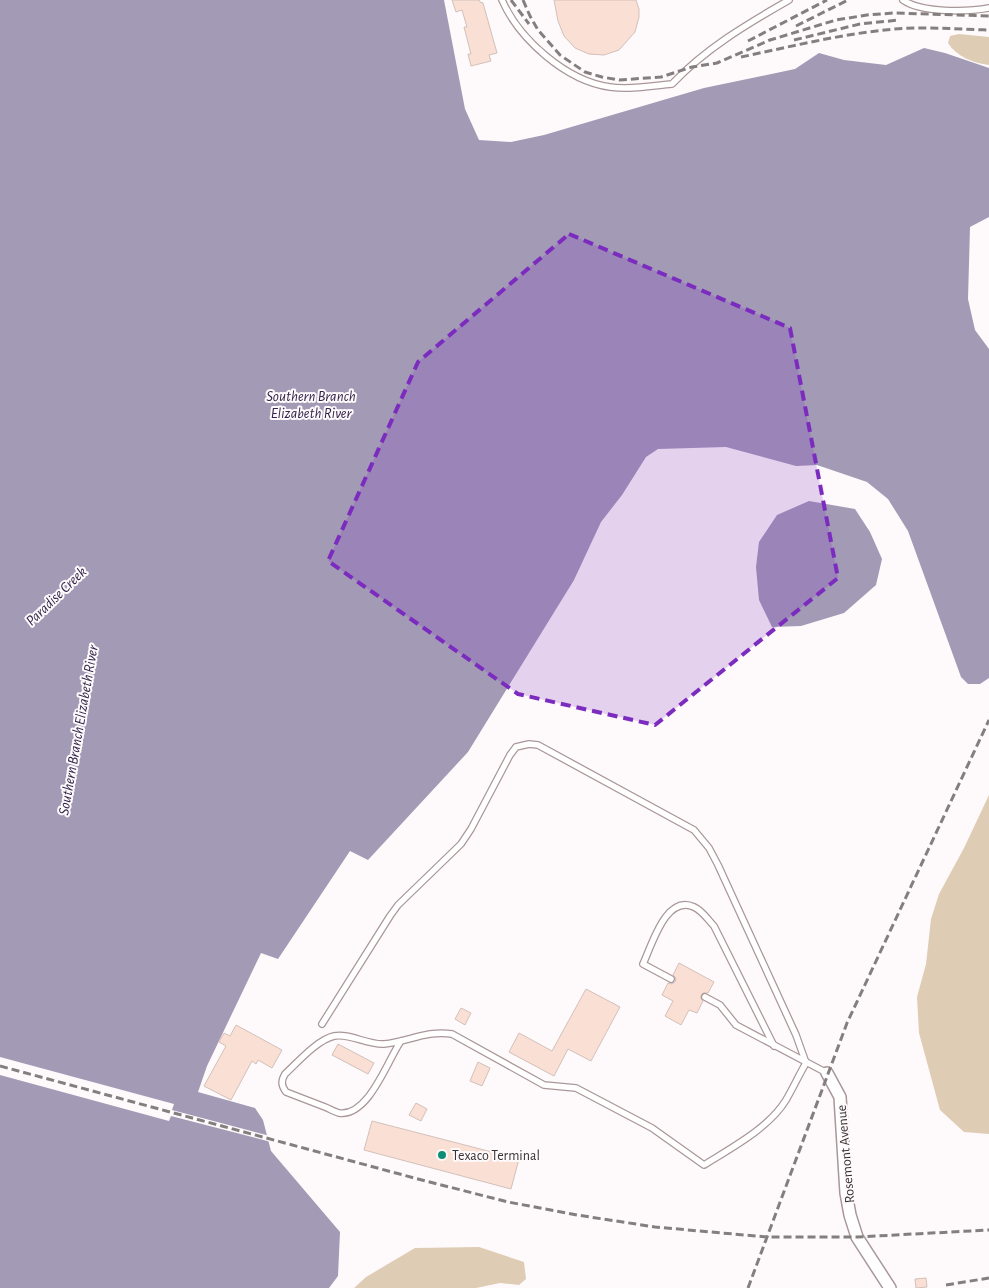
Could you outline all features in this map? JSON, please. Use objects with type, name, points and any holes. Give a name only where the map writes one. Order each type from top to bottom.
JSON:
[{"type":"street","name":"Rosemont Avenue","points":[[827,1073],[840,1097],[846,1193],[850,1215],[857,1237],[890,1288]]},
{"type":"lane","points":[[502,0],[522,33],[551,60],[577,77],[608,87],[634,88],[672,84],[686,69],[739,29],[789,0]]},
{"type":"lane","points":[[903,0],[910,5],[933,9],[980,10],[989,8]]},
{"type":"lane","points":[[322,1024],[398,905],[461,844],[489,798],[510,755],[516,747],[529,744],[538,745],[694,830],[709,848],[718,865],[796,1035],[806,1063],[785,1102],[753,1134],[704,1165],[652,1128],[576,1088],[544,1085],[452,1034],[442,1032],[429,1033],[385,1044],[372,1044],[343,1036],[326,1039],[285,1074],[282,1086],[286,1092],[338,1113],[354,1110],[373,1091],[394,1051],[402,1040]]},
{"type":"lane","points":[[671,979],[643,964],[665,915],[676,907],[686,905],[695,907],[714,926],[774,1046]]},
{"type":"lane","points":[[705,997],[720,1005],[736,1025],[827,1073]]},
{"type":"highlighted area","points":[[569,234],[790,328],[838,578],[655,725],[518,694],[328,561],[418,362]]},
{"type":"shaded area","points":[[959,34],[989,37],[989,65],[977,63],[966,58],[952,48],[948,43],[950,36]]},
{"type":"shaded area","points":[[989,795],[989,1134],[964,1132],[940,1110],[919,1033],[917,997],[926,964],[931,919],[939,894],[964,848]]},
{"type":"shaded area","points":[[479,1247],[524,1262],[526,1279],[519,1285],[500,1283],[476,1288],[354,1288],[366,1277],[415,1248]]},
{"type":"water","name":"Southern Branch Elizabeth River","points":[[0,0],[444,0],[465,109],[479,140],[511,142],[544,135],[704,88],[795,69],[819,53],[844,60],[886,65],[924,48],[989,68],[989,217],[970,227],[968,299],[975,330],[989,349],[989,678],[980,684],[968,684],[961,677],[908,531],[888,499],[867,482],[817,465],[796,466],[726,447],[658,449],[646,457],[622,495],[601,522],[574,580],[468,752],[368,860],[350,851],[278,959],[261,953],[207,1066],[198,1092],[255,1108],[263,1120],[271,1151],[340,1232],[338,1276],[329,1288],[0,1288]]},
{"type":"water","points":[[809,501],[855,509],[870,532],[882,559],[876,585],[844,613],[801,626],[772,627],[759,600],[756,567],[759,542],[777,515]]},
{"type":"pier","points":[[0,1057],[174,1104],[172,1110],[270,1136],[271,1142],[171,1116],[169,1121],[0,1075]]},
{"type":"building","points":[[452,0],[479,0],[483,3],[497,53],[489,55],[491,61],[471,66],[468,54],[471,54],[464,27],[467,27],[462,10],[456,12]]},
{"type":"building","points":[[554,0],[636,0],[639,17],[635,32],[619,50],[604,55],[589,54],[575,48],[564,36],[558,21]]},
{"type":"building","points":[[679,963],[714,982],[708,993],[701,995],[703,1001],[697,1013],[689,1010],[681,1025],[665,1016],[673,1001],[662,995],[668,983],[672,984],[675,982],[676,978],[673,975]]},
{"type":"building","points":[[586,989],[620,1007],[591,1061],[568,1049],[554,1076],[509,1052],[519,1033],[552,1051]]},
{"type":"building","points":[[461,1008],[471,1013],[465,1025],[455,1019]]},
{"type":"building","points":[[236,1025],[282,1050],[272,1068],[258,1060],[256,1064],[252,1061],[231,1100],[204,1086],[226,1046],[219,1042],[224,1033],[230,1036]]},
{"type":"building","points":[[338,1044],[374,1063],[368,1074],[332,1055]]},
{"type":"building","points":[[478,1062],[490,1068],[482,1086],[470,1081]]},
{"type":"building","points":[[416,1103],[427,1109],[421,1121],[409,1115]]},
{"type":"building","name":"Texaco Terminal","points":[[372,1121],[519,1159],[511,1189],[364,1150]]},
{"type":"building","points":[[926,1278],[927,1287],[916,1288],[915,1279]]},
{"type":"railway","points":[[511,0],[529,24]]},
{"type":"railway","points":[[523,0],[538,30],[560,55],[585,72],[619,80],[661,77],[692,67],[717,63],[770,40],[836,20],[894,13],[989,16]]},
{"type":"railway","points":[[748,41],[827,0]]},
{"type":"railway","points":[[796,26],[848,0]]},
{"type":"railway","points":[[794,40],[860,24],[899,20]]},
{"type":"railway","points":[[741,57],[831,38],[885,30],[924,28],[989,30]]},
{"type":"railway","points":[[748,1288],[847,1023],[989,720]]},
{"type":"railway","points":[[0,1066],[418,1179],[508,1202],[577,1215],[655,1227],[767,1237],[857,1237],[989,1230]]},
{"type":"railway","points":[[946,1285],[989,1278]]},
{"type":"place","name":"Texaco Terminal","points":[[442,1155]]},
{"type":"water label","name":"Paradise Creek","points":[[56,596]]}]
